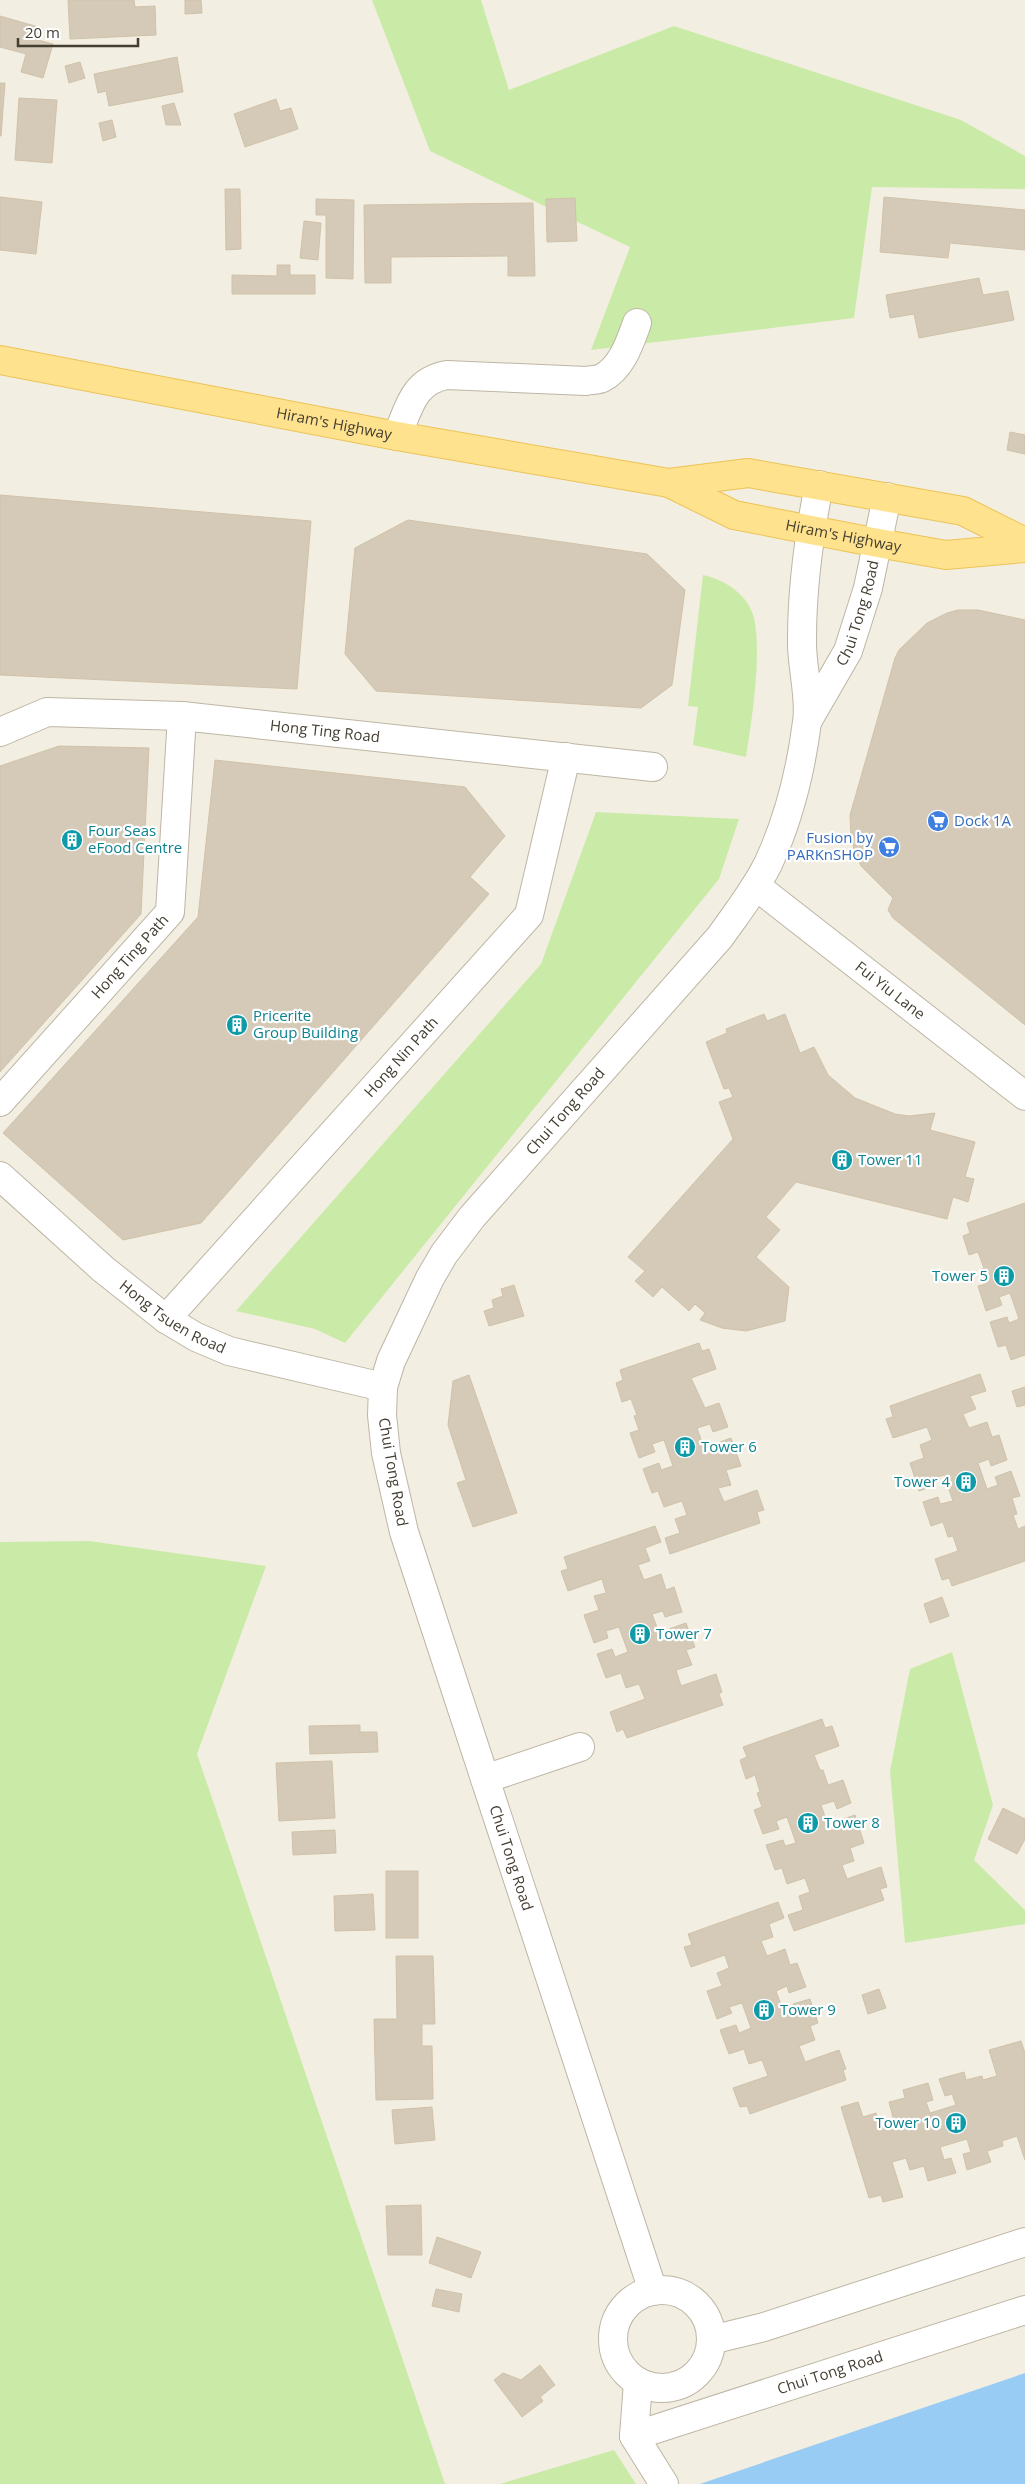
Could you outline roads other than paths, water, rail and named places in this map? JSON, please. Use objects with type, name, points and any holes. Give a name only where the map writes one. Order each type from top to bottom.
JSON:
[{"type":"main road","name":"Hiram's Highway","points":[[0,360],[397,436],[669,483],[734,515],[878,543],[946,555],[1025,548]]},
{"type":"main road","name":"Hiram's Highway","points":[[669,483],[748,473],[963,511],[1025,542]]},
{"type":"street","points":[[397,436],[418,390],[436,377],[447,375],[586,381],[603,378],[616,366],[628,348],[636,324]]},
{"type":"street","name":"Chui Tong Road","points":[[808,720],[802,641],[803,596],[810,530],[819,485]]},
{"type":"street","name":"Chui Tong Road","points":[[653,2291],[404,1532],[386,1453],[382,1415],[383,1387],[391,1361],[414,1309],[444,1254],[472,1217],[720,937],[756,886],[768,864],[782,827],[808,720],[848,650],[865,598],[887,497]]},
{"type":"street","name":"Hong Ting Road","points":[[0,732],[47,712],[182,716],[653,767]]},
{"type":"street","name":"Hong Ting Path","points":[[0,1102],[170,912],[182,716]]},
{"type":"street","name":"Hong Nin Path","points":[[166,1319],[529,916],[566,757]]},
{"type":"street","name":"Fui Yiu Lane","points":[[756,886],[1025,1096]]},
{"type":"street","name":"Hong Tsuen Road","points":[[0,1176],[103,1269],[166,1319],[196,1337],[229,1351],[383,1387]]},
{"type":"street","points":[[485,1779],[580,1747]]},
{"type":"street","points":[[712,2340],[764,2327],[1025,2242]]},
{"type":"street","points":[[653,2291],[670,2291],[687,2297],[694,2302],[708,2323],[712,2340],[705,2364],[686,2382],[675,2387],[662,2389],[649,2387],[627,2374],[619,2364],[612,2338],[621,2312],[640,2295],[653,2291]]},
{"type":"street","name":"Chui Tong Road","points":[[634,2436],[1025,2310]]},
{"type":"street","points":[[638,2382],[634,2436],[664,2484]]},
{"type":"water","points":[[1025,2373],[1025,2484],[700,2484]]},
{"type":"place","name":"Dock 1A","points":[[938,821]]},
{"type":"place","name":"Four Seas eFood Centre","points":[[72,840]]},
{"type":"place","name":"Fusion by PARKnSHOP","points":[[889,847]]},
{"type":"place","name":"Pricerite Group Building","points":[[237,1025]]},
{"type":"place","name":"Tower 11","points":[[842,1160]]},
{"type":"place","name":"Tower 5","points":[[1004,1276]]},
{"type":"place","name":"Tower 6","points":[[685,1447]]},
{"type":"place","name":"Tower 4","points":[[966,1482]]},
{"type":"place","name":"Tower 7","points":[[640,1634]]},
{"type":"place","name":"Tower 8","points":[[808,1823]]},
{"type":"place","name":"Tower 9","points":[[764,2010]]},
{"type":"place","name":"Tower 10","points":[[956,2123]]}]
